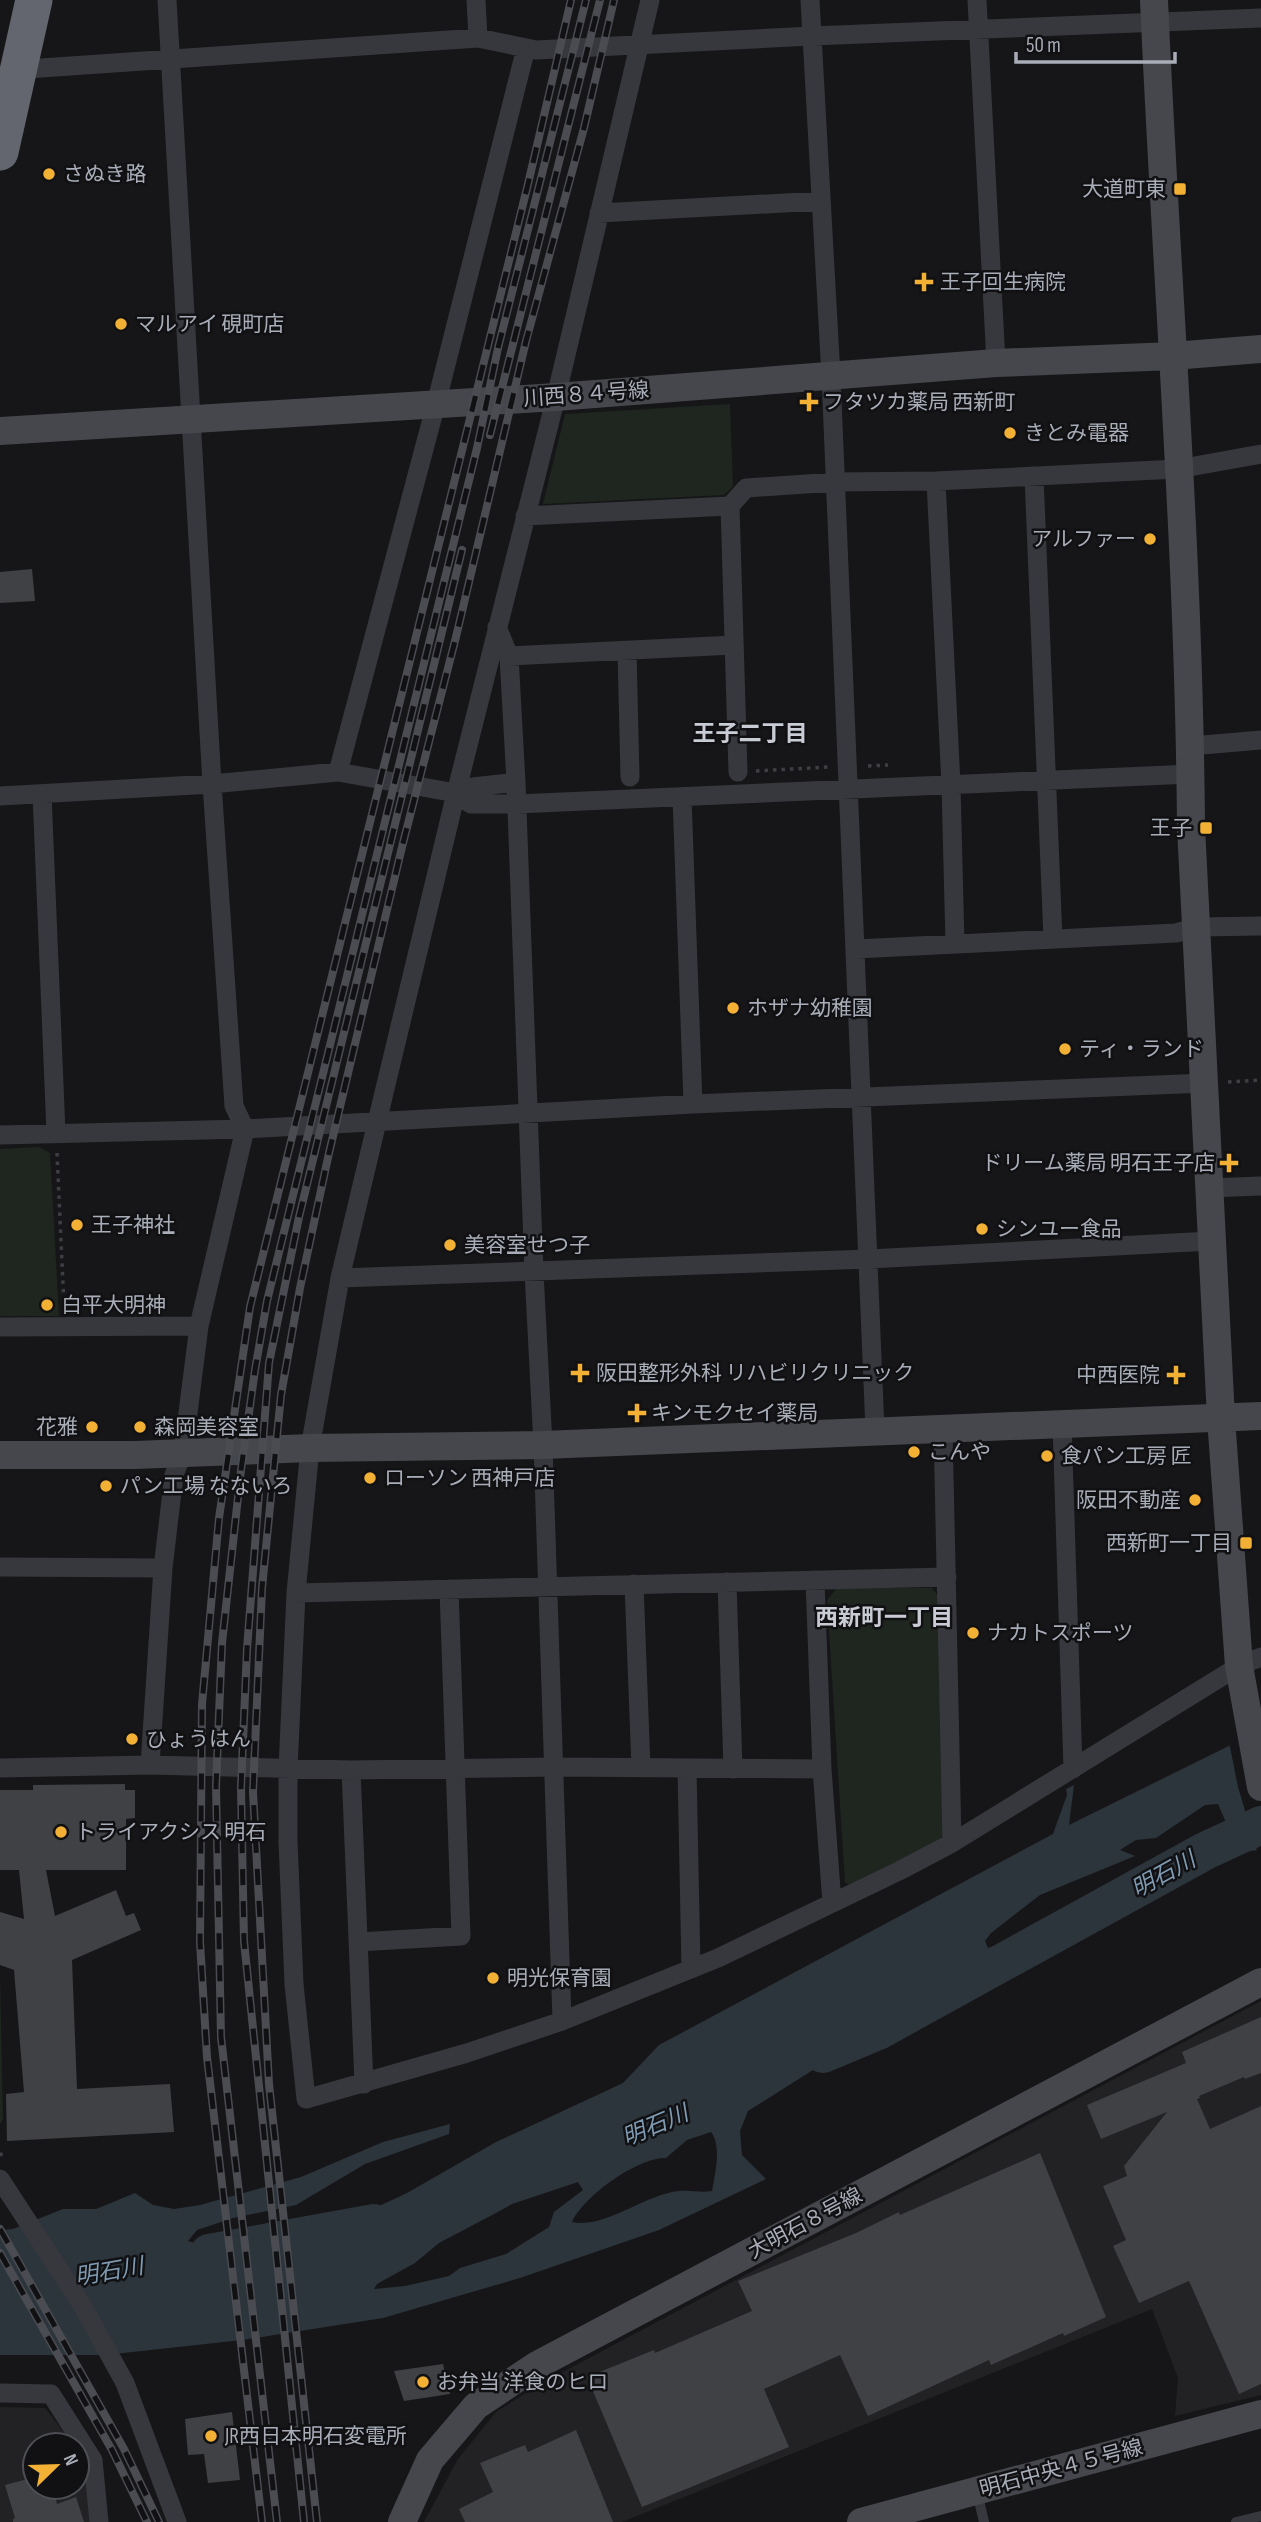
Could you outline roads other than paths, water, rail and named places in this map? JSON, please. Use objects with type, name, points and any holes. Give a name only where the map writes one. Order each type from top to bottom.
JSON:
[{"type":"highway","points":[[0,152],[9,70],[34,0]]},
{"type":"street","points":[[150,1765],[163,1568],[174,1475],[183,1452],[199,1326],[245,1129],[234,1106],[212,784],[167,0]]},
{"type":"street","points":[[476,0],[478,38]]},
{"type":"street","points":[[650,0],[556,397],[456,793],[340,1278],[310,1448],[296,1593],[288,1769],[294,1984],[306,2099],[467,2053],[562,2021],[691,1969],[952,1843],[1073,1769],[1247,1669]]},
{"type":"street","points":[[810,0],[831,376],[875,1430]]},
{"type":"street","points":[[977,0],[996,363]]},
{"type":"street","points":[[9,70],[478,38],[536,50],[979,30],[1154,11],[1261,18]]},
{"type":"street","points":[[1154,11],[1173,356],[1221,1418],[1261,1787]]},
{"type":"street","points":[[338,772],[436,404],[526,48]]},
{"type":"street","points":[[600,213],[821,201]]},
{"type":"street","name":"川西８４号線","points":[[0,431],[556,397],[996,363],[1173,356],[1261,349]]},
{"type":"street","points":[[738,772],[730,506],[746,488],[1178,469],[1261,454]]},
{"type":"street","points":[[1034,476],[1053,939]]},
{"type":"street","points":[[936,481],[951,785],[955,944]]},
{"type":"street","points":[[525,516],[730,506]]},
{"type":"street","points":[[497,627],[509,656],[516,782],[543,1445],[562,2021]]},
{"type":"street","points":[[509,656],[734,645]]},
{"type":"street","points":[[627,651],[630,777]]},
{"type":"street","points":[[1191,746],[1261,740]]},
{"type":"street","points":[[0,796],[212,784],[338,772],[456,793],[471,804],[1191,774]]},
{"type":"street","points":[[456,793],[472,787],[516,782]]},
{"type":"street","points":[[42,794],[56,1133]]},
{"type":"street","points":[[682,797],[693,1104]]},
{"type":"street","points":[[856,949],[1176,933],[1197,927],[1261,926]]},
{"type":"street","points":[[0,1135],[245,1129],[693,1104],[1206,1083]]},
{"type":"street","points":[[1209,1188],[1261,1186]]},
{"type":"street","points":[[340,1278],[869,1259],[1211,1241]]},
{"type":"street","points":[[0,1327],[199,1326]]},
{"type":"street","points":[[0,1455],[135,1455],[310,1448],[543,1445],[1261,1416]]},
{"type":"street","points":[[1062,1424],[1073,1769]]},
{"type":"street","points":[[943,1429],[952,1843]]},
{"type":"street","points":[[0,1567],[163,1568]]},
{"type":"street","points":[[296,1593],[947,1577]]},
{"type":"street","points":[[815,1580],[822,1769],[832,1903]]},
{"type":"street","points":[[727,1582],[733,1769]]},
{"type":"street","points":[[634,1584],[641,1768]]},
{"type":"street","points":[[358,1942],[461,1936],[449,1588]]},
{"type":"street","points":[[0,1768],[150,1765],[351,1770],[822,1769]]},
{"type":"street","points":[[687,1768],[691,1969]]},
{"type":"street","points":[[351,1770],[364,2084]]},
{"type":"street","name":"大明石８号線","points":[[402,2522],[430,2460],[475,2406],[537,2365],[1261,1982]]},
{"type":"street","points":[[0,2179],[82,2305],[125,2383],[177,2522]]},
{"type":"street","points":[[0,2393],[51,2394],[93,2460],[99,2522]]},
{"type":"street","name":"明石中央４５号線","points":[[861,2522],[1261,2414]]},
{"type":"lane","points":[[977,2491],[985,2522]]},
{"type":"lane","points":[[1236,2522],[1261,2516]]},
{"type":"water","points":[[1261,1730],[1261,1850],[1239,1852],[1218,1804],[1205,1805],[1156,1838],[1136,1840],[1120,1850],[1135,1856],[1040,1895],[991,1933],[985,1941],[988,1948],[1057,1928],[1102,1924],[1104,1927],[1006,1967],[979,1973],[944,2014],[927,2015],[908,2010],[748,2111],[740,2131],[742,2155],[766,2179],[659,2230],[520,2278],[383,2318],[242,2340],[105,2355],[0,2355],[0,2230],[13,2229],[63,2209],[96,2209],[135,2193],[153,2205],[174,2209],[200,2205],[301,2177],[383,2142],[450,2124],[449,2134],[365,2164],[296,2205],[233,2218],[197,2230],[188,2241],[216,2249],[315,2236],[407,2193],[496,2142],[623,2083],[659,2045],[1053,1834],[1067,1795],[1066,1789],[1074,1785],[1069,1825]],"holes":[[[711,2132],[717,2152],[712,2191],[666,2193],[598,2221],[572,2222],[588,2201],[613,2180],[641,2164],[666,2158],[687,2140]],[[578,2182],[583,2190],[554,2212],[549,2227],[506,2254],[460,2268],[449,2276],[405,2286],[374,2289],[377,2284],[415,2263],[439,2243],[512,2204]]]},
{"type":"waterway","name":"明石川","points":[[823,2054],[878,2031],[1205,1851],[1261,1825]]},
{"type":"waterway","name":"明石川","points":[[209,2253],[374,2223]]},
{"type":"railway","points":[[262,2522],[207,2057],[200,1942],[202,1704],[219,1518],[250,1307],[528,184],[571,0]]},
{"type":"railway","points":[[277,2522],[221,2037],[216,1786],[222,1643],[241,1470],[267,1301],[477,448],[498,348],[586,0]]},
{"type":"railway","points":[[490,435],[600,0]]},
{"type":"railway","points":[[317,2522],[269,2084],[253,1792],[262,1588],[281,1395],[300,1288],[329,1153],[402,847],[456,637],[526,341],[584,128],[614,0]]},
{"type":"railway","points":[[304,2522],[244,1941],[241,1788],[247,1649],[269,1363],[299,1217],[462,550]]},
{"type":"railway","points":[[0,2229],[124,2449],[159,2522]]},
{"type":"railway","points":[[0,2253],[112,2450],[147,2522]]},
{"type":"place","name":"さぬき路","points":[[49,174]]},
{"type":"place","name":"大道町東","points":[[1180,189]]},
{"type":"place","name":"王子回生病院","points":[[924,282]]},
{"type":"place","name":"マルアイ 硯町店","points":[[121,324]]},
{"type":"place","name":"フタツカ薬局 西新町","points":[[809,402]]},
{"type":"place","name":"きとみ電器","points":[[1010,433]]},
{"type":"place","name":"アルファー","points":[[1150,539]]},
{"type":"place","name":"王子","points":[[1206,828]]},
{"type":"place","name":"ホザナ幼稚園","points":[[733,1008]]},
{"type":"place","name":"ティ・ランド","points":[[1065,1049]]},
{"type":"place","name":"ドリーム薬局 明石王子店","points":[[1229,1163]]},
{"type":"place","name":"王子神社","points":[[77,1225]]},
{"type":"place","name":"シンユー食品","points":[[982,1229]]},
{"type":"place","name":"美容室せつ子","points":[[450,1245]]},
{"type":"place","name":"白平大明神","points":[[47,1305]]},
{"type":"place","name":"阪田整形外科 リハビリクリニック","points":[[580,1373]]},
{"type":"place","name":"中西医院","points":[[1176,1375]]},
{"type":"place","name":"キンモクセイ薬局","points":[[637,1413]]},
{"type":"place","name":"花雅","points":[[92,1427]]},
{"type":"place","name":"森岡美容室","points":[[140,1427]]},
{"type":"place","name":"こんや","points":[[914,1452]]},
{"type":"place","name":"食パン工房 匠","points":[[1047,1456]]},
{"type":"place","name":"ローソン 西神戸店","points":[[370,1478]]},
{"type":"place","name":"パン工場 なないろ","points":[[106,1486]]},
{"type":"place","name":"阪田不動産","points":[[1195,1500]]},
{"type":"place","name":"西新町一丁目","points":[[1246,1543]]},
{"type":"place","name":"ナカトスポーツ","points":[[973,1633]]},
{"type":"place","name":"ひょうはん","points":[[132,1739]]},
{"type":"place","name":"トライアクシス 明石","points":[[61,1832]]},
{"type":"place","name":"明光保育園","points":[[493,1978]]},
{"type":"place","name":"お弁当 洋食のヒロ","points":[[423,2382]]},
{"type":"place","name":"JR西日本明石変電所","points":[[211,2436]]},
{"type":"district","name":"王子二丁目","points":[[750,733]]},
{"type":"district","name":"西新町一丁目","points":[[884,1617]]}]
